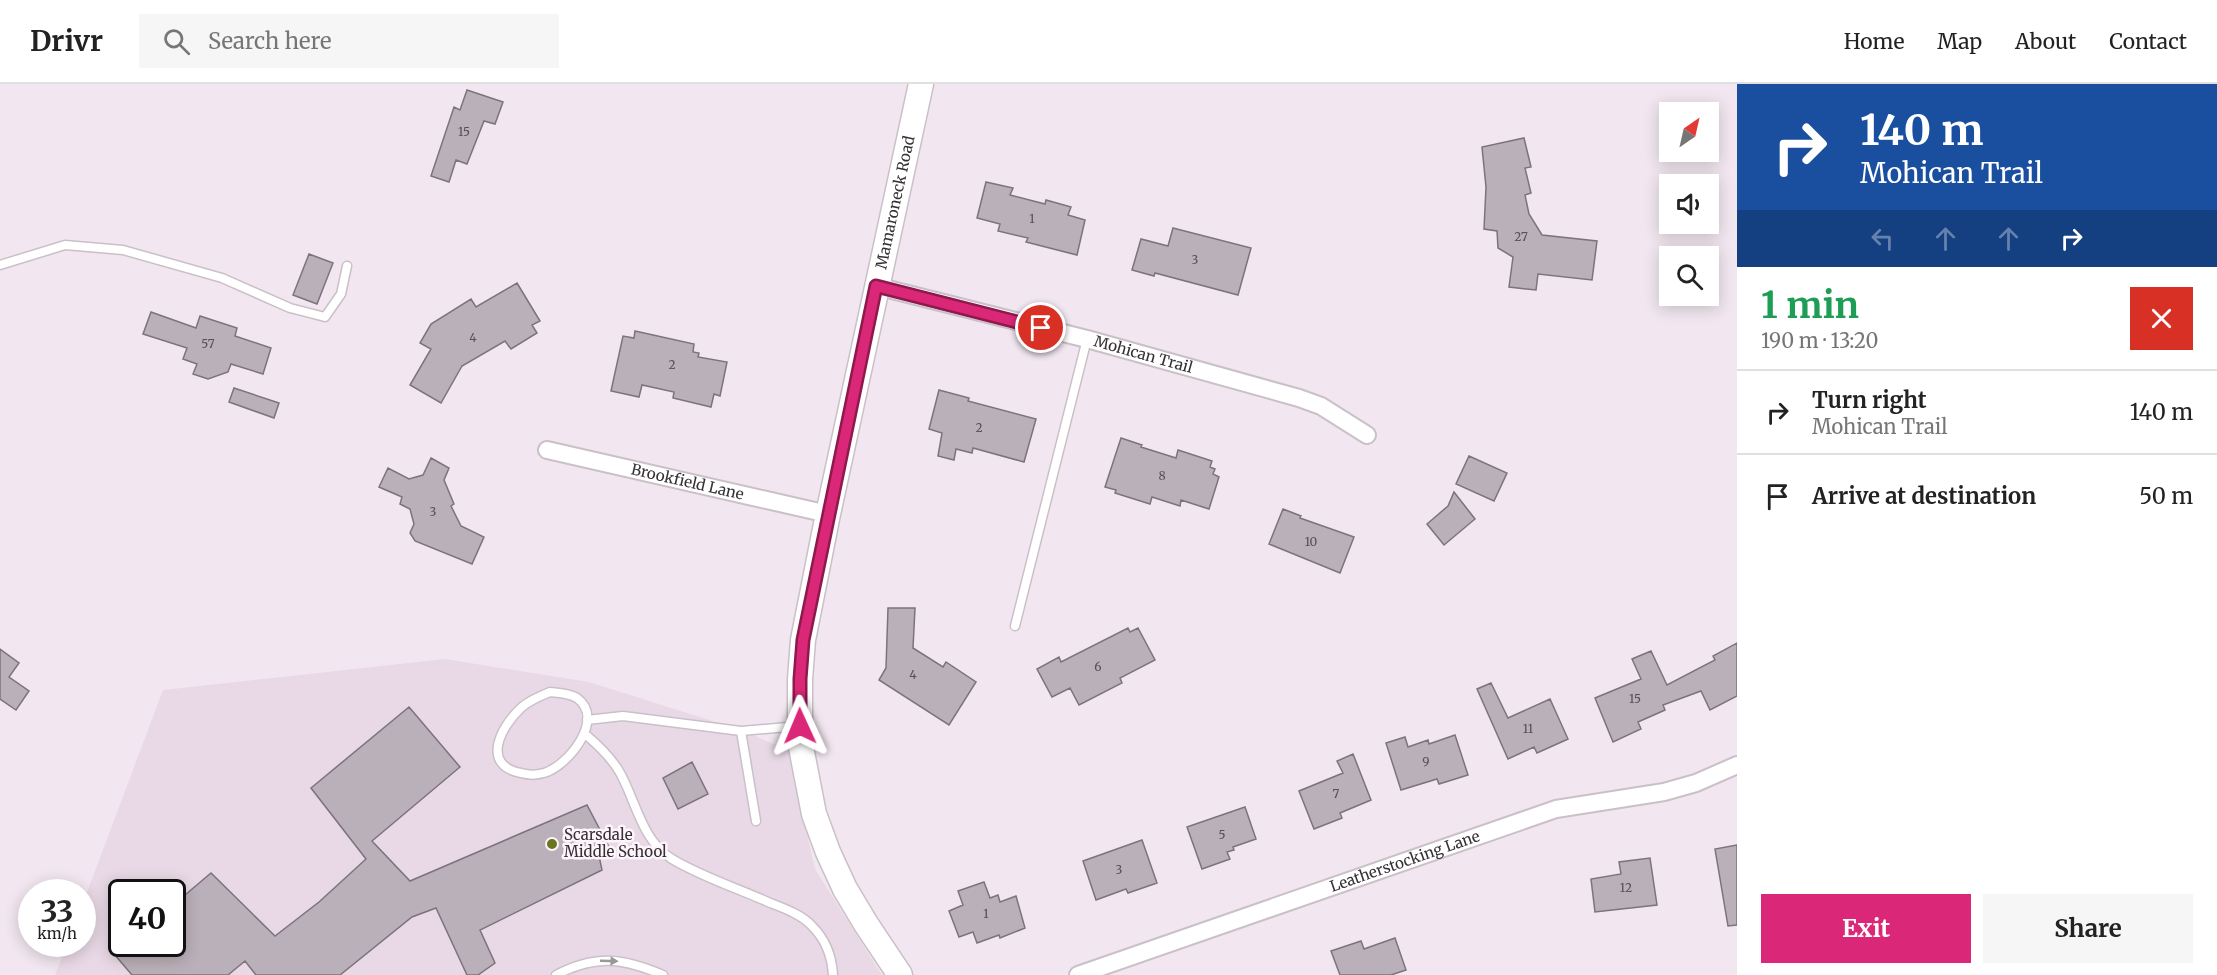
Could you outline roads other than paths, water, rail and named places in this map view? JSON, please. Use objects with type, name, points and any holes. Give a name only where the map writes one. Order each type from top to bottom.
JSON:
[{"type":"street","name":"Mamaroneck Road","points":[[900,975],[845,889],[814,814],[800,742],[800,679],[803,640],[828,514],[921,84]]},
{"type":"street","name":"Mohican Trail","points":[[876,286],[1087,339],[1299,398],[1320,406],[1367,435]]},
{"type":"street","name":"Brookfield Lane","points":[[547,450],[828,514]]},
{"type":"street","name":"Leatherstocking Lane","points":[[1078,975],[1556,809],[1664,792],[1696,783],[1737,765]]},
{"type":"lane","points":[[0,265],[65,245],[123,250],[222,278],[290,308],[324,317],[341,294],[347,266]]},
{"type":"lane","points":[[1015,626],[1087,339]]},
{"type":"lane","points":[[550,692],[564,693],[577,698],[584,707],[587,720],[585,734],[570,755],[544,773],[529,775],[511,771],[500,762],[497,751],[499,739],[514,716],[523,706],[550,692]]},
{"type":"lane","points":[[587,720],[623,716],[741,730],[800,726]]},
{"type":"lane","points":[[741,730],[756,821]]},
{"type":"lane","points":[[585,734],[608,754],[619,771],[649,837],[658,848],[686,867],[779,906],[805,920],[822,938],[832,962],[833,975]]},
{"type":"lane","points":[[556,975],[580,964],[611,960],[629,962],[663,975]]},
{"type":"place","name":"Scarsdale Middle School","points":[[552,844]]}]
